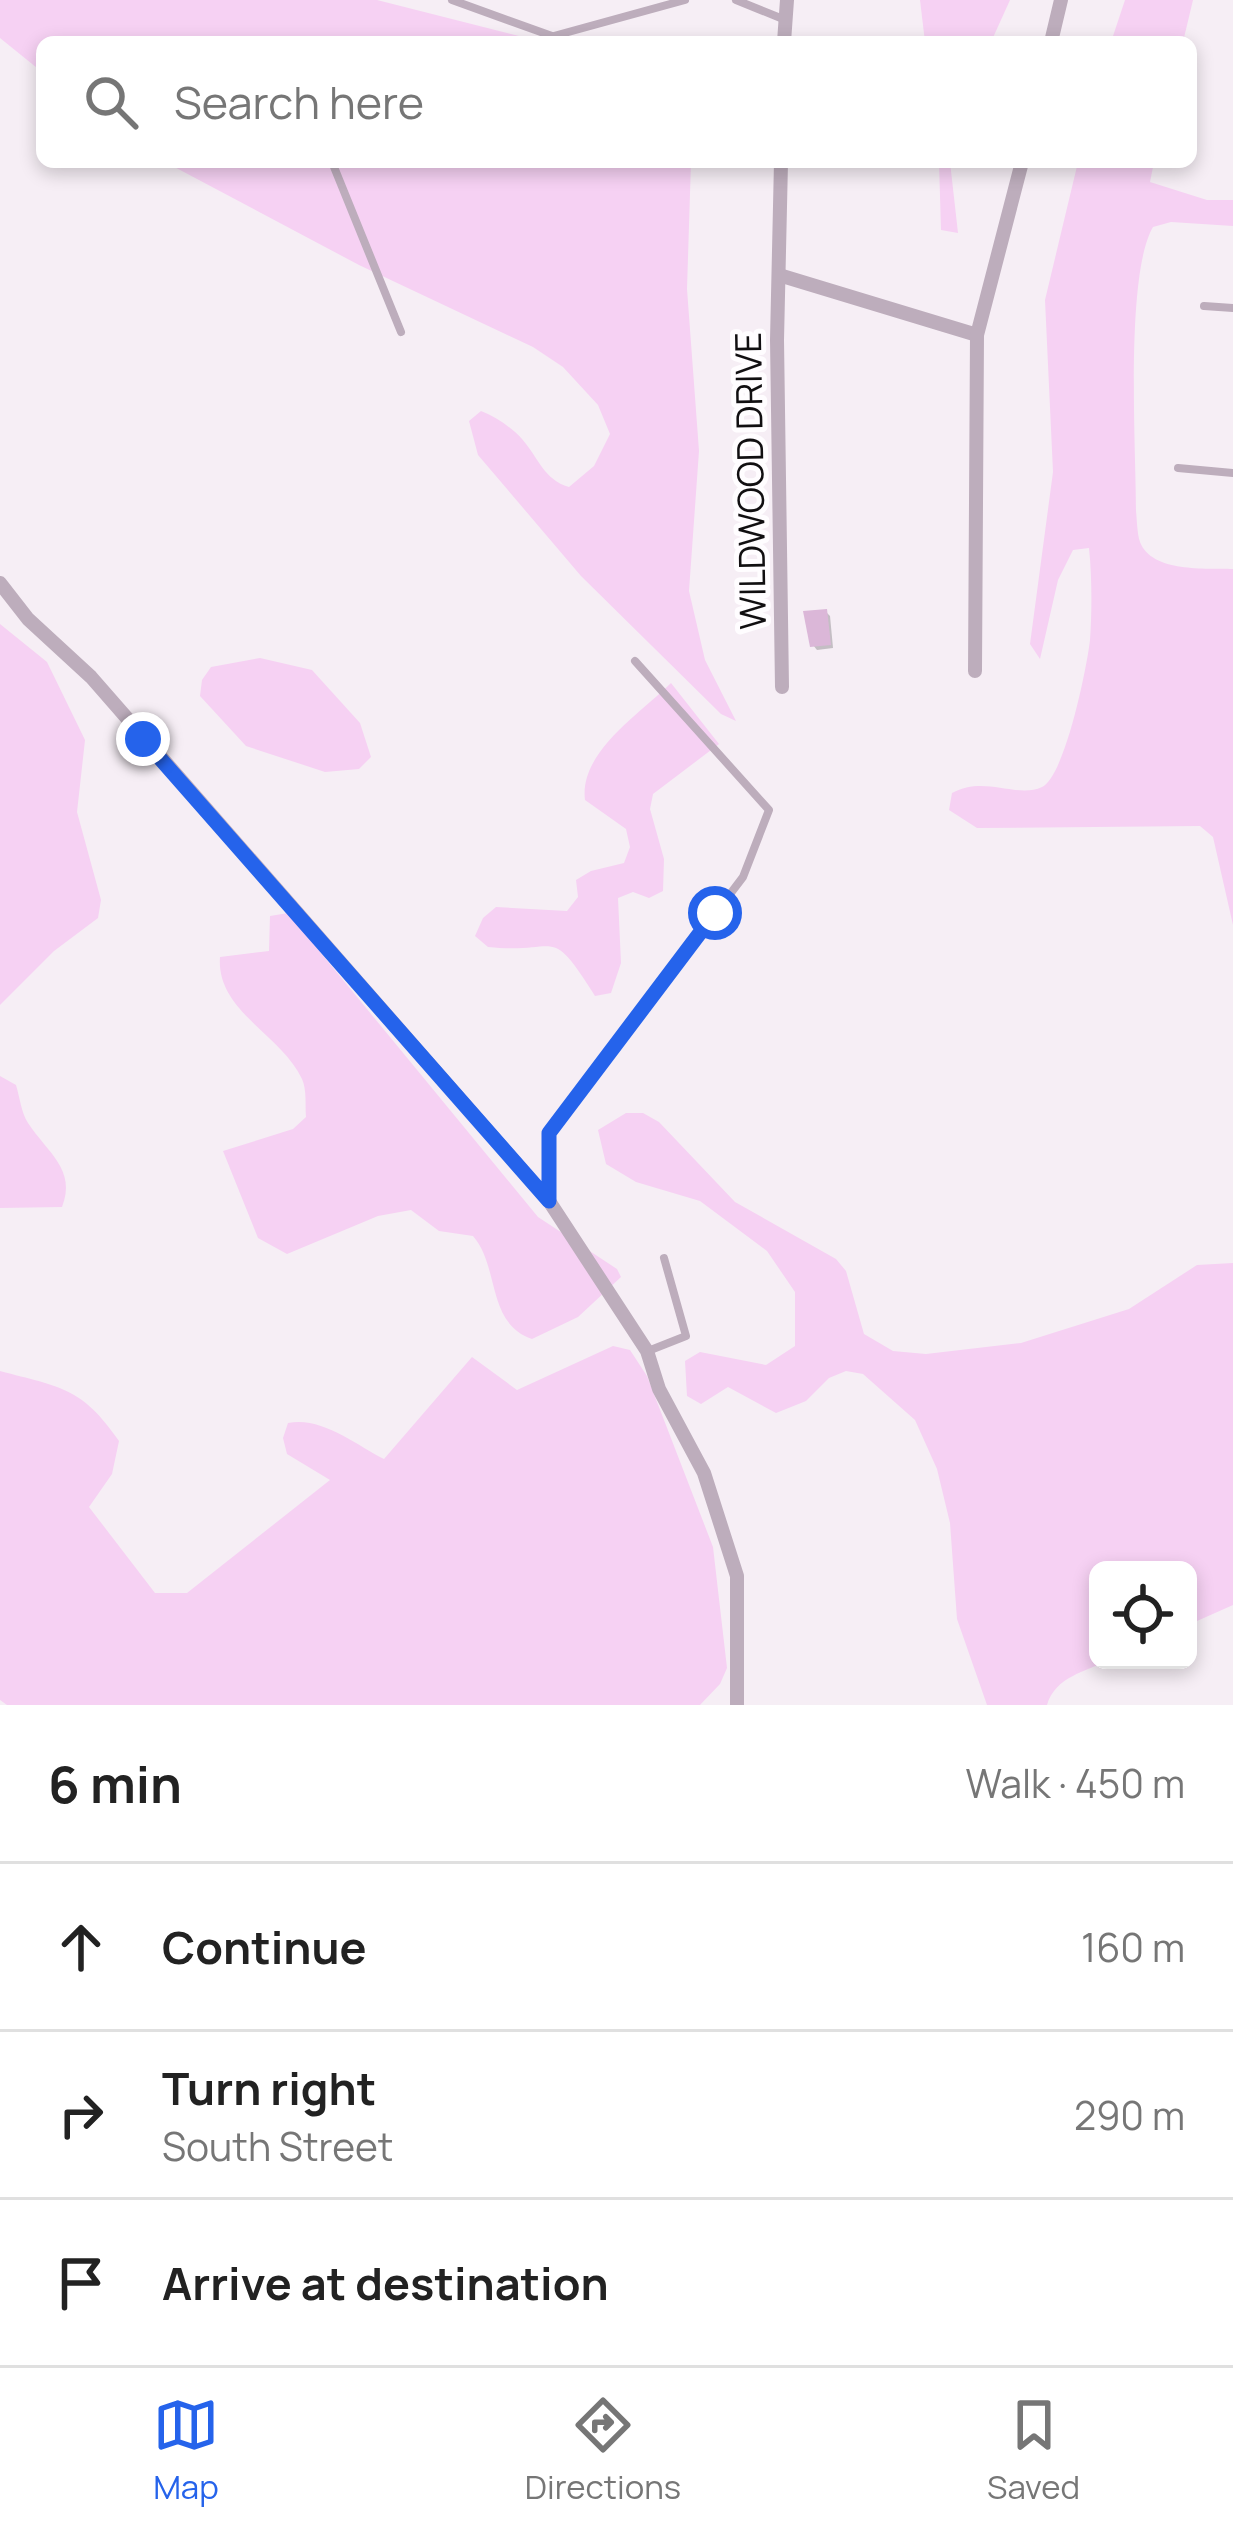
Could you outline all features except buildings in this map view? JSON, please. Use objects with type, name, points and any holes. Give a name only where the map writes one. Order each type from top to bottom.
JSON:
[{"type":"street","points":[[784,36],[787,0]]},
{"type":"street","points":[[1052,36],[1061,0]]},
{"type":"street","name":"WILDWOOD DRIVE","points":[[782,168],[782,687]]},
{"type":"street","points":[[975,671],[977,335],[1020,168]]},
{"type":"street","points":[[779,275],[977,335]]},
{"type":"street","points":[[0,583],[28,619],[91,677],[549,1201],[646,1351],[659,1389],[704,1474],[737,1576],[737,1705]]},
{"type":"lane","points":[[452,0],[550,36]]},
{"type":"lane","points":[[557,36],[685,0]]},
{"type":"lane","points":[[736,0],[785,20]]},
{"type":"lane","points":[[334,168],[400,332]]},
{"type":"lane","points":[[1204,306],[1233,308]]},
{"type":"lane","points":[[1178,468],[1233,472]]},
{"type":"lane","points":[[549,1201],[549,1133],[743,877],[769,810],[635,661]]},
{"type":"lane","points":[[646,1351],[686,1336],[664,1258]]},
{"type":"shaded area","points":[[0,0],[377,0],[519,36],[36,36],[36,67],[0,38]]},
{"type":"shaded area","points":[[920,0],[1010,0],[994,36],[924,36]]},
{"type":"shaded area","points":[[1125,0],[1193,0],[1184,36],[1113,36]]},
{"type":"shaded area","points":[[176,168],[691,168],[687,289],[699,451],[689,591],[705,660],[736,721],[721,714],[581,576],[478,455],[469,421],[481,411],[518,435],[547,473],[569,487],[594,466],[610,434],[598,405],[563,367],[533,347],[359,265]]},
{"type":"shaded area","points":[[939,168],[951,168],[958,233],[941,230]]},
{"type":"shaded area","points":[[1077,168],[1153,168],[1150,182],[1207,200],[1233,200],[1233,226],[1171,222],[1153,227],[1139,283],[1134,406],[1136,511],[1146,552],[1168,564],[1233,569],[1233,925],[1213,837],[1200,826],[977,828],[949,810],[952,793],[964,788],[1032,790],[1051,779],[1067,743],[1084,673],[1091,617],[1089,548],[1073,550],[1058,580],[1040,659],[1030,644],[1053,472],[1045,300]]},
{"type":"shaded area","points":[[0,624],[47,662],[85,740],[77,812],[101,900],[98,918],[54,951],[0,1005]]},
{"type":"shaded area","points":[[260,658],[312,670],[360,723],[371,757],[359,769],[325,772],[246,746],[200,696],[202,680],[211,667]]},
{"type":"shaded area","points":[[671,683],[719,744],[653,794],[650,809],[664,859],[663,891],[649,898],[633,892],[618,898],[621,963],[611,993],[595,996],[560,950],[488,947],[475,936],[483,918],[496,907],[567,911],[578,897],[576,880],[624,863],[630,847],[626,829],[585,800],[586,782],[601,750]]},
{"type":"shaded area","points":[[288,913],[538,1217],[617,1269],[621,1277],[578,1317],[532,1339],[517,1331],[500,1308],[487,1263],[473,1236],[439,1231],[411,1210],[378,1216],[287,1254],[258,1238],[223,1151],[293,1129],[306,1117],[305,1088],[293,1063],[228,993],[220,957],[269,951],[270,916]]},
{"type":"shaded area","points":[[0,1076],[16,1085],[26,1119],[63,1172],[66,1194],[62,1207],[0,1208]]},
{"type":"shaded area","points":[[626,1113],[643,1113],[659,1122],[735,1202],[836,1259],[846,1271],[864,1334],[893,1351],[926,1354],[1021,1343],[1129,1309],[1197,1265],[1233,1263],[1233,1605],[1197,1621],[1197,1561],[1089,1561],[1089,1669],[1064,1681],[1047,1705],[987,1705],[957,1619],[950,1523],[937,1469],[915,1420],[863,1374],[846,1371],[829,1378],[806,1401],[776,1413],[728,1387],[701,1404],[687,1396],[685,1361],[700,1352],[766,1365],[795,1346],[795,1292],[767,1251],[700,1201],[636,1182],[606,1164],[598,1130]]},
{"type":"shaded area","points":[[613,1346],[630,1350],[647,1376],[713,1547],[727,1668],[720,1684],[700,1705],[7,1705],[0,1700],[0,1371],[68,1392],[106,1423],[119,1441],[112,1474],[89,1507],[155,1593],[187,1593],[330,1480],[287,1454],[283,1438],[288,1423],[325,1427],[384,1459],[472,1357],[517,1390]]},
{"type":"route","points":[[143,739],[549,1201],[549,1133],[715,913]]}]
